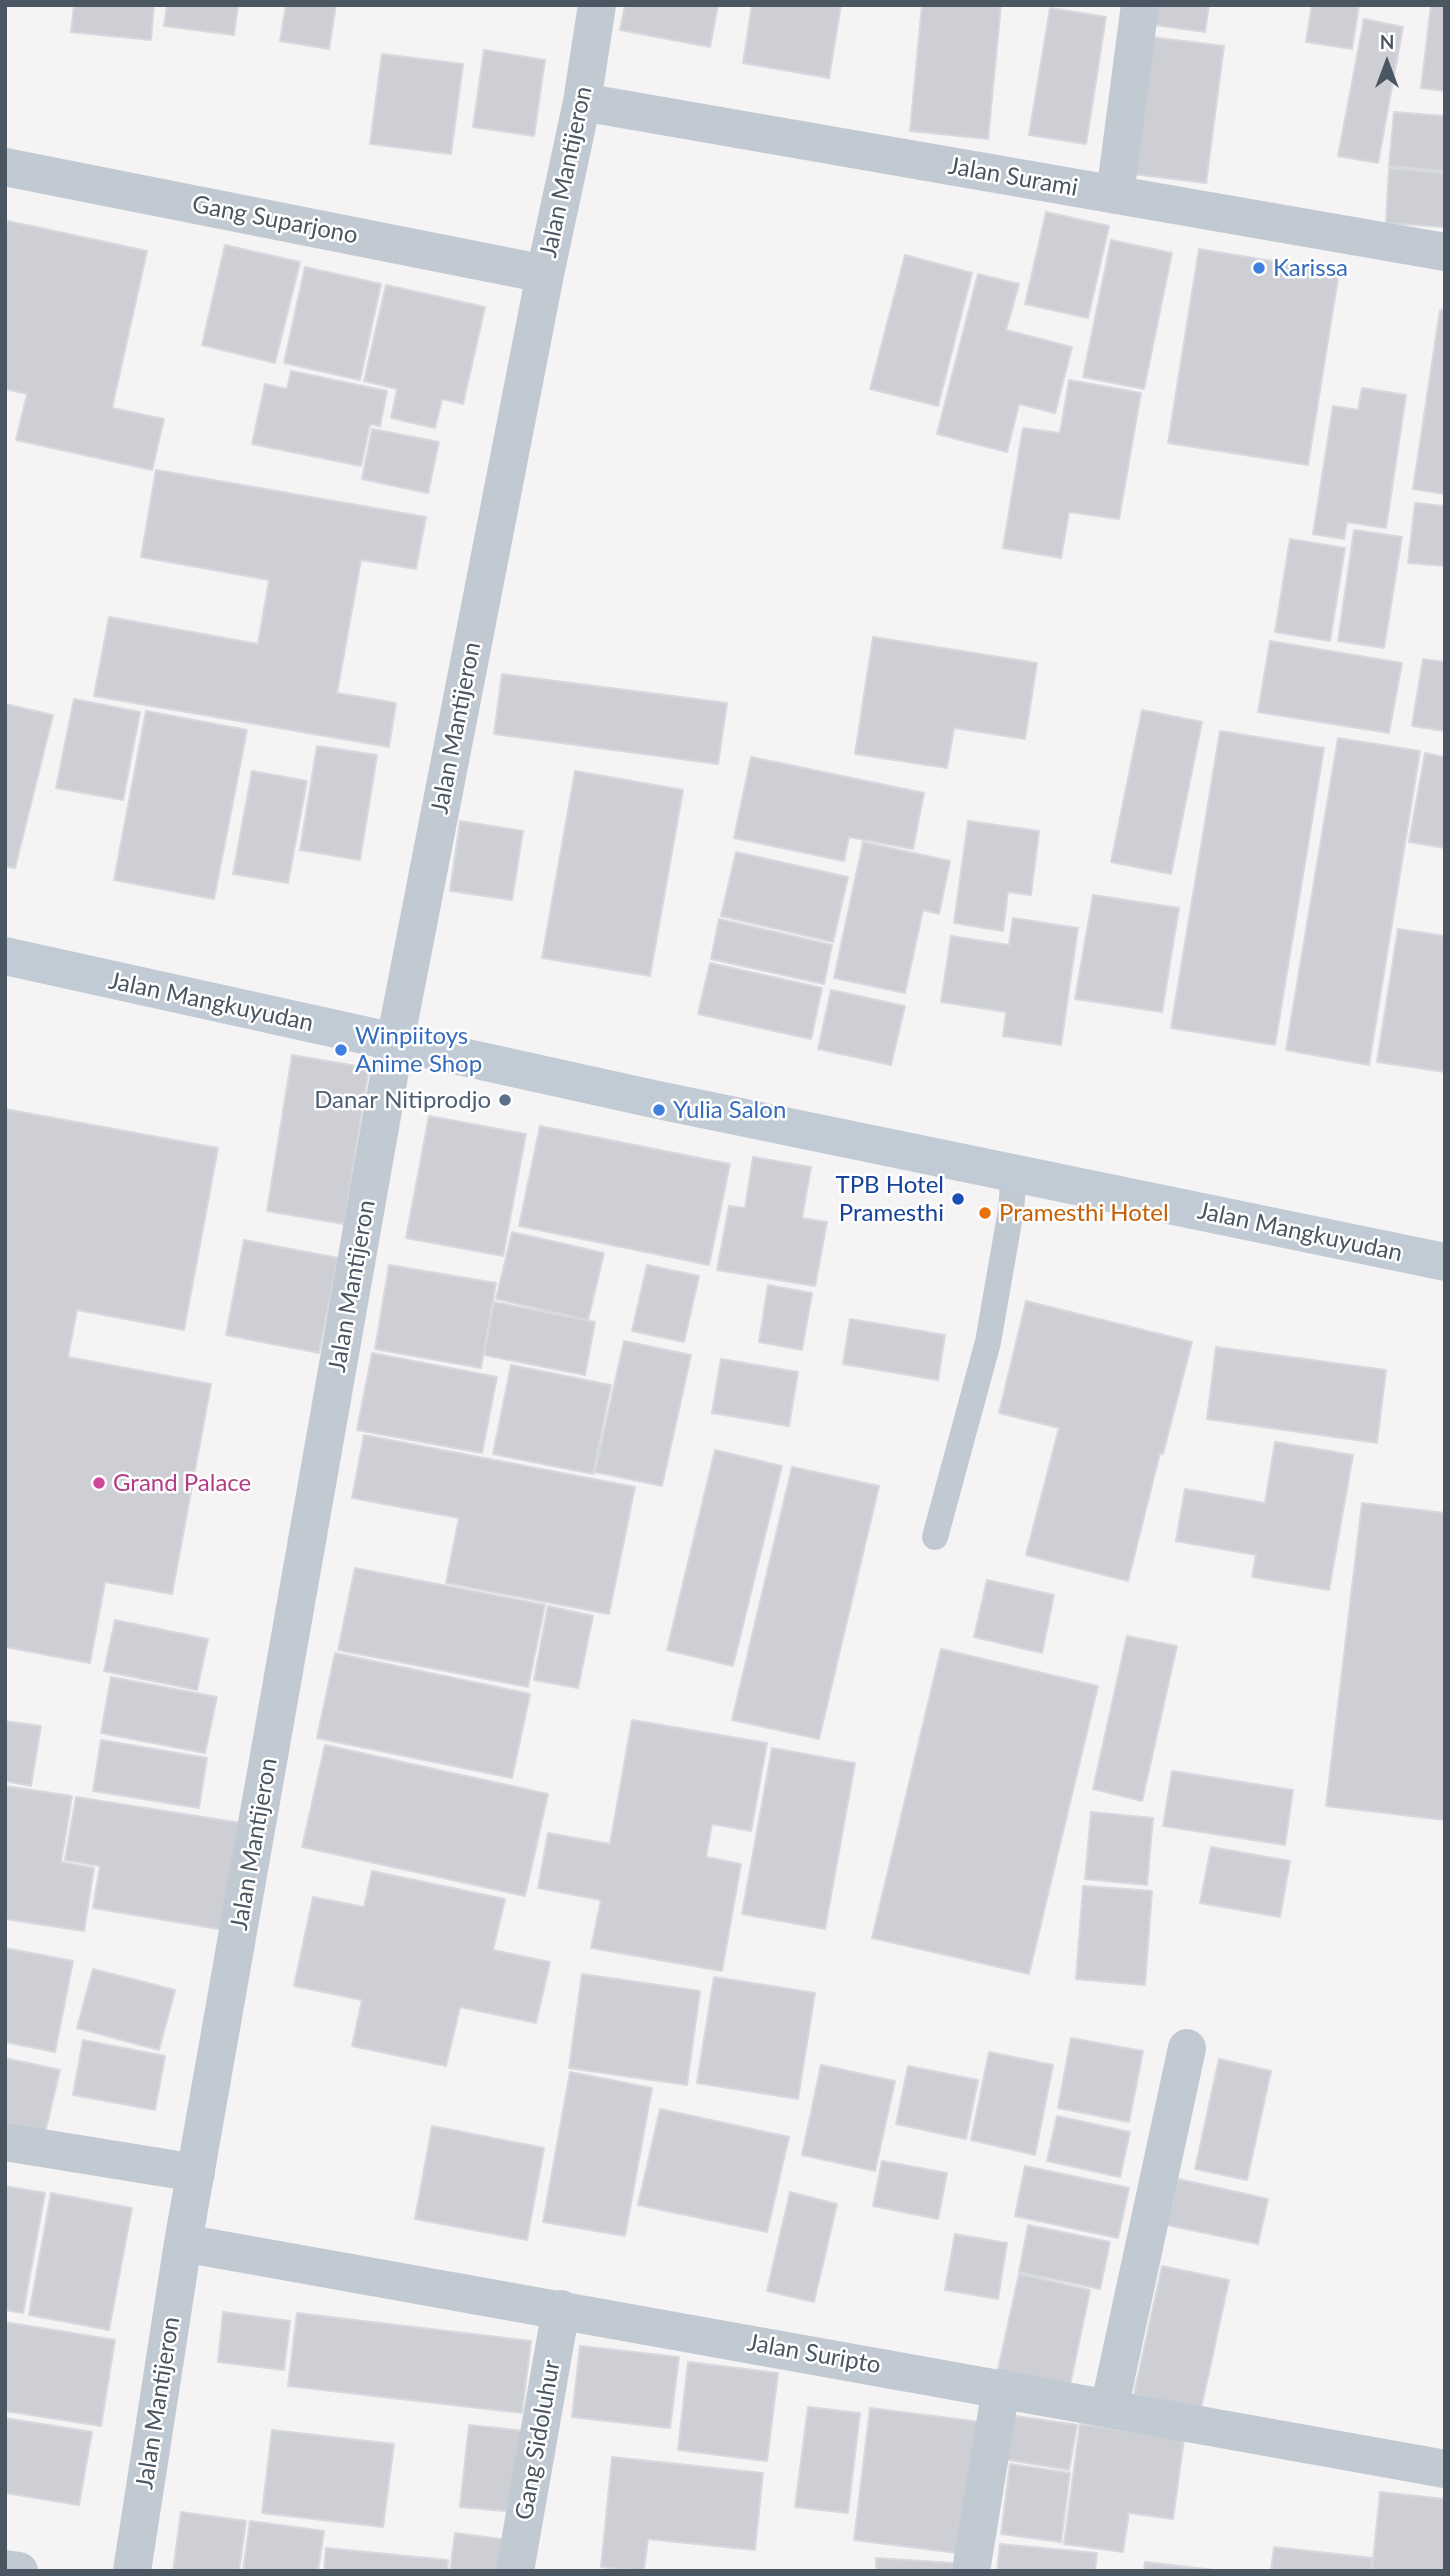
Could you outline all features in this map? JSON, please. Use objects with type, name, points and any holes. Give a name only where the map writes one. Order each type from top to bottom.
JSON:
[{"type":"main road","name":"Jalan Mangkuyudan","points":[[5,956],[395,1042],[1445,1262]]},
{"type":"street","name":"Jalan Mantijeron","points":[[132,2571],[183,2243],[395,1042],[545,274],[582,102],[597,5]]},
{"type":"street","points":[[1115,195],[1140,5]]},
{"type":"street","name":"Jalan Surami","points":[[582,102],[1445,252]]},
{"type":"street","name":"Gang Suparjono","points":[[5,167],[545,274]]},
{"type":"street","points":[[1109,2409],[1187,2048]]},
{"type":"street","points":[[5,2142],[196,2174]]},
{"type":"street","name":"Jalan Suripto","points":[[183,2243],[1445,2469]]},
{"type":"street","name":"Gang Sidoluhur","points":[[515,2571],[561,2309]]},
{"type":"street","points":[[971,2571],[1001,2388]]},
{"type":"street","points":[[5,2569],[19,2571]]},
{"type":"lane","points":[[935,1537],[988,1342],[1011,1210],[1014,1173]]},
{"type":"building","points":[[74,5],[154,5],[151,40],[71,32]]},
{"type":"building","points":[[167,5],[238,5],[234,35],[164,26]]},
{"type":"building","points":[[286,5],[336,5],[329,49],[280,41]]},
{"type":"building","points":[[625,5],[718,5],[710,47],[620,30]]},
{"type":"building","points":[[752,5],[841,5],[829,78],[743,63]]},
{"type":"building","points":[[922,5],[1001,5],[988,139],[910,131]]},
{"type":"building","points":[[1150,5],[1209,5],[1205,32],[1147,24]]},
{"type":"building","points":[[1312,5],[1359,5],[1352,49],[1306,42]]},
{"type":"building","points":[[1431,5],[1445,5],[1445,91],[1421,88]]},
{"type":"building","points":[[1050,8],[1106,17],[1086,144],[1029,135]]},
{"type":"building","points":[[1364,19],[1403,27],[1378,163],[1338,156]]},
{"type":"building","points":[[1151,37],[1224,46],[1206,183],[1133,174]]},
{"type":"building","points":[[484,50],[545,60],[534,136],[473,127]]},
{"type":"building","points":[[382,54],[463,64],[451,154],[370,144]]},
{"type":"building","points":[[1394,112],[1445,116],[1445,171],[1389,166]]},
{"type":"building","points":[[1389,168],[1445,173],[1445,227],[1386,223]]},
{"type":"building","points":[[1046,212],[1109,226],[1088,318],[1025,304]]},
{"type":"building","points":[[8,221],[147,251],[112,408],[164,419],[152,470],[16,440],[27,394],[5,389],[5,232]]},
{"type":"building","points":[[1111,240],[1172,253],[1144,389],[1083,377]]},
{"type":"building","points":[[225,245],[300,262],[275,363],[202,345]]},
{"type":"building","points":[[1199,249],[1339,272],[1308,465],[1168,443]]},
{"type":"building","points":[[905,255],[972,273],[938,406],[870,389]]},
{"type":"building","points":[[305,267],[381,284],[360,380],[284,363]]},
{"type":"building","points":[[978,274],[1019,284],[1006,330],[1072,347],[1055,413],[1019,404],[1007,452],[937,434]]},
{"type":"building","points":[[386,285],[485,307],[463,404],[442,399],[435,428],[391,418],[397,389],[364,381]]},
{"type":"building","points":[[1440,310],[1445,310],[1445,494],[1413,489]]},
{"type":"building","points":[[291,371],[387,391],[380,426],[370,424],[361,466],[252,444],[265,384],[287,389]]},
{"type":"building","points":[[1069,380],[1141,393],[1119,519],[1069,512],[1061,558],[1003,548],[1023,428],[1060,433]]},
{"type":"building","points":[[1362,388],[1406,395],[1386,528],[1347,522],[1344,539],[1313,534],[1333,406],[1358,410]]},
{"type":"building","points":[[372,429],[439,442],[428,493],[362,479]]},
{"type":"building","points":[[156,470],[426,517],[416,569],[361,560],[337,693],[396,703],[389,747],[94,696],[109,617],[258,644],[269,580],[141,557]]},
{"type":"building","points":[[1415,503],[1445,506],[1445,566],[1408,563]]},
{"type":"building","points":[[1354,530],[1402,537],[1384,648],[1338,641]]},
{"type":"building","points":[[1290,539],[1345,548],[1330,641],[1275,632]]},
{"type":"building","points":[[873,637],[1037,663],[1025,739],[954,728],[947,768],[855,754]]},
{"type":"building","points":[[1270,641],[1402,663],[1389,733],[1258,712]]},
{"type":"building","points":[[1423,659],[1445,662],[1445,731],[1412,726]]},
{"type":"building","points":[[502,674],[727,703],[718,764],[494,734]]},
{"type":"building","points":[[74,699],[140,712],[123,800],[56,788]]},
{"type":"building","points":[[5,704],[53,715],[15,868],[5,866]]},
{"type":"building","points":[[1142,710],[1202,722],[1171,874],[1111,862]]},
{"type":"building","points":[[146,711],[247,730],[214,899],[114,880]]},
{"type":"building","points":[[1220,731],[1324,748],[1275,1045],[1171,1028]]},
{"type":"building","points":[[1338,738],[1420,751],[1369,1065],[1286,1050]]},
{"type":"building","points":[[317,746],[377,755],[360,860],[300,850]]},
{"type":"building","points":[[1425,753],[1445,757],[1445,848],[1409,842]]},
{"type":"building","points":[[751,757],[924,793],[913,849],[849,837],[844,861],[734,838]]},
{"type":"building","points":[[252,771],[307,781],[288,883],[233,874]]},
{"type":"building","points":[[575,771],[683,790],[650,976],[542,958]]},
{"type":"building","points":[[460,821],[523,831],[512,900],[450,891]]},
{"type":"building","points":[[968,821],[1039,831],[1031,895],[1008,892],[1003,931],[954,923]]},
{"type":"building","points":[[863,842],[950,861],[939,914],[923,910],[905,993],[834,978]]},
{"type":"building","points":[[736,852],[848,877],[833,942],[721,916]]},
{"type":"building","points":[[1093,895],[1179,908],[1162,1012],[1075,999]]},
{"type":"building","points":[[1013,918],[1078,928],[1061,1045],[1003,1036],[1006,1012],[941,1002],[951,936],[1009,945]]},
{"type":"building","points":[[719,919],[832,945],[824,984],[711,959]]},
{"type":"building","points":[[1398,929],[1445,936],[1445,1072],[1377,1062]]},
{"type":"building","points":[[710,963],[822,988],[811,1039],[698,1014]]},
{"type":"building","points":[[831,990],[905,1006],[891,1065],[818,1049]]},
{"type":"building","points":[[292,1055],[369,1068],[344,1224],[267,1211]]},
{"type":"building","name":"Grand Palace","points":[[5,1109],[218,1148],[184,1330],[77,1310],[68,1357],[211,1384],[172,1594],[105,1582],[90,1663],[5,1647]]},
{"type":"building","points":[[429,1116],[526,1134],[503,1256],[406,1238]]},
{"type":"building","points":[[540,1126],[730,1164],[709,1265],[519,1226]]},
{"type":"building","points":[[753,1157],[811,1167],[802,1218],[827,1222],[815,1286],[717,1270],[729,1206],[745,1208]]},
{"type":"building","points":[[512,1232],[604,1253],[588,1320],[496,1299]]},
{"type":"building","points":[[244,1240],[338,1258],[319,1353],[226,1335]]},
{"type":"building","points":[[389,1265],[496,1283],[481,1368],[375,1349]]},
{"type":"building","points":[[647,1265],[699,1276],[684,1342],[632,1331]]},
{"type":"building","points":[[768,1285],[812,1293],[802,1350],[759,1342]]},
{"type":"building","points":[[1026,1301],[1192,1342],[1163,1454],[1160,1453],[1128,1581],[1026,1555],[1059,1428],[999,1413]]},
{"type":"building","points":[[494,1302],[595,1322],[585,1375],[484,1355]]},
{"type":"building","points":[[850,1319],[945,1335],[938,1380],[843,1364]]},
{"type":"building","points":[[624,1341],[691,1355],[662,1486],[595,1472]]},
{"type":"building","points":[[1216,1347],[1386,1370],[1377,1443],[1207,1419]]},
{"type":"building","points":[[372,1353],[497,1377],[482,1453],[357,1430]]},
{"type":"building","points":[[721,1359],[798,1372],[789,1426],[712,1413]]},
{"type":"building","points":[[511,1365],[611,1385],[593,1474],[493,1454]]},
{"type":"building","points":[[364,1435],[635,1487],[609,1614],[446,1583],[459,1518],[352,1498]]},
{"type":"building","points":[[1275,1442],[1353,1455],[1329,1590],[1252,1577],[1256,1555],[1176,1541],[1185,1489],[1265,1503]]},
{"type":"building","points":[[715,1450],[782,1466],[733,1666],[667,1650]]},
{"type":"building","points":[[792,1467],[879,1486],[819,1739],[732,1720]]},
{"type":"building","points":[[1362,1503],[1445,1513],[1445,1820],[1326,1806]]},
{"type":"building","points":[[355,1568],[545,1605],[528,1687],[338,1650]]},
{"type":"building","points":[[987,1580],[1054,1595],[1042,1653],[974,1637]]},
{"type":"building","points":[[548,1606],[593,1616],[578,1688],[534,1680]]},
{"type":"building","points":[[115,1620],[208,1639],[197,1690],[104,1671]]},
{"type":"building","points":[[1127,1636],[1177,1646],[1142,1801],[1093,1789]]},
{"type":"building","points":[[941,1649],[1098,1686],[1029,1974],[872,1938]]},
{"type":"building","points":[[335,1653],[530,1694],[512,1778],[317,1738]]},
{"type":"building","points":[[111,1677],[217,1697],[205,1753],[101,1733]]},
{"type":"building","points":[[632,1720],[767,1743],[751,1831],[712,1824],[706,1857],[741,1864],[722,1971],[591,1948],[601,1900],[538,1888],[548,1833],[610,1844]]},
{"type":"building","points":[[5,1721],[41,1726],[31,1786],[5,1781]]},
{"type":"building","points":[[101,1740],[207,1758],[199,1808],[93,1791]]},
{"type":"building","points":[[325,1745],[548,1794],[525,1896],[302,1847]]},
{"type":"building","points":[[772,1748],[855,1763],[825,1929],[742,1914]]},
{"type":"building","points":[[1172,1771],[1293,1790],[1285,1845],[1163,1826]]},
{"type":"building","points":[[5,1786],[72,1796],[61,1862],[94,1868],[84,1931],[5,1919]]},
{"type":"building","points":[[76,1797],[241,1823],[224,1930],[93,1908],[100,1866],[65,1860]]},
{"type":"building","points":[[1091,1812],[1153,1818],[1147,1885],[1085,1879]]},
{"type":"building","points":[[1211,1847],[1290,1861],[1280,1917],[1200,1903]]},
{"type":"building","points":[[372,1871],[505,1899],[493,1950],[550,1962],[536,2023],[460,2007],[446,2066],[352,2046],[362,2000],[294,1986],[313,1897],[364,1907]]},
{"type":"building","points":[[1083,1886],[1152,1891],[1145,1985],[1076,1979]]},
{"type":"building","points":[[5,1948],[73,1961],[55,2052],[5,2042]]},
{"type":"building","points":[[93,1969],[175,1990],[159,2050],[77,2028]]},
{"type":"building","points":[[582,1974],[700,1991],[687,2085],[569,2068]]},
{"type":"building","points":[[714,1977],[815,1993],[798,2099],[697,2083]]},
{"type":"building","points":[[1071,2038],[1143,2051],[1129,2122],[1058,2108]]},
{"type":"building","points":[[83,2040],[165,2056],[155,2110],[73,2095]]},
{"type":"building","points":[[989,2052],[1053,2065],[1035,2155],[971,2140]]},
{"type":"building","points":[[5,2058],[60,2070],[45,2133],[5,2124]]},
{"type":"building","points":[[1219,2059],[1271,2071],[1247,2180],[1195,2169]]},
{"type":"building","points":[[821,2065],[895,2081],[875,2171],[802,2155]]},
{"type":"building","points":[[908,2066],[978,2080],[966,2139],[896,2124]]},
{"type":"building","points":[[570,2072],[652,2088],[625,2236],[543,2222]]},
{"type":"building","points":[[660,2109],[789,2137],[767,2232],[638,2205]]},
{"type":"building","points":[[1057,2116],[1130,2132],[1120,2177],[1047,2161]]},
{"type":"building","points":[[432,2126],[544,2148],[527,2240],[415,2219]]},
{"type":"building","points":[[882,2161],[947,2173],[938,2219],[873,2206]]},
{"type":"building","points":[[1025,2166],[1129,2188],[1118,2238],[1015,2216]]},
{"type":"building","points":[[1178,2179],[1268,2199],[1258,2244],[1167,2225]]},
{"type":"building","points":[[5,2186],[45,2193],[23,2313],[5,2310]]},
{"type":"building","points":[[790,2192],[837,2204],[814,2302],[767,2291]]},
{"type":"building","points":[[51,2193],[132,2208],[109,2330],[29,2315]]},
{"type":"building","points":[[1028,2225],[1110,2242],[1100,2289],[1019,2272]]},
{"type":"building","points":[[955,2234],[1007,2243],[998,2299],[945,2290]]},
{"type":"building","points":[[1162,2266],[1229,2280],[1201,2409],[1134,2394]]},
{"type":"building","points":[[1019,2274],[1090,2290],[1069,2390],[997,2374]]},
{"type":"building","points":[[223,2312],[290,2321],[284,2370],[218,2362]]},
{"type":"building","points":[[297,2313],[531,2341],[522,2413],[288,2386]]},
{"type":"building","points":[[5,2322],[115,2340],[101,2426],[5,2411]]},
{"type":"building","points":[[580,2346],[679,2357],[670,2428],[572,2417]]},
{"type":"building","points":[[688,2362],[778,2373],[767,2461],[678,2450]]},
{"type":"building","points":[[808,2407],[860,2413],[848,2513],[795,2507]]},
{"type":"building","points":[[870,2408],[981,2422],[965,2554],[854,2540]]},
{"type":"building","points":[[1009,2415],[1077,2425],[1069,2470],[1003,2459]]},
{"type":"building","points":[[5,2418],[92,2432],[79,2505],[5,2493]]},
{"type":"building","points":[[1080,2424],[1184,2439],[1173,2519],[1129,2513],[1123,2552],[1064,2544]]},
{"type":"building","points":[[469,2425],[525,2431],[517,2512],[460,2507]]},
{"type":"building","points":[[272,2430],[394,2444],[383,2527],[262,2513]]},
{"type":"building","points":[[612,2457],[763,2473],[755,2550],[648,2539],[644,2571],[601,2567]]},
{"type":"building","points":[[1010,2464],[1070,2473],[1061,2542],[1001,2534]]},
{"type":"building","points":[[1380,2492],[1445,2499],[1445,2571],[1372,2571]]},
{"type":"building","points":[[181,2512],[246,2521],[239,2571],[173,2571]]},
{"type":"building","points":[[250,2521],[324,2531],[318,2571],[243,2571]]},
{"type":"building","points":[[455,2533],[508,2540],[503,2571],[450,2571]]},
{"type":"building","points":[[1000,2544],[1097,2553],[1095,2571],[997,2571]]},
{"type":"building","points":[[1274,2547],[1372,2558],[1371,2571],[1271,2571]]},
{"type":"building","points":[[326,2548],[448,2560],[447,2571],[324,2571]]},
{"type":"building","points":[[876,2558],[954,2563],[953,2571],[876,2571]]},
{"type":"building","points":[[1145,2562],[1223,2571],[1144,2571]]},
{"type":"place","name":"Karissa","points":[[1259,268]]},
{"type":"place","name":"Winpiitoys Anime Shop","points":[[341,1050]]},
{"type":"place","name":"Danar Nitiprodjo","points":[[505,1100]]},
{"type":"place","name":"Yulia Salon","points":[[659,1110]]},
{"type":"place","name":"TPB Hotel Pramesthi","points":[[958,1199]]},
{"type":"place","name":"Pramesthi Hotel","points":[[985,1213]]},
{"type":"place","name":"Grand Palace","points":[[99,1483]]}]
